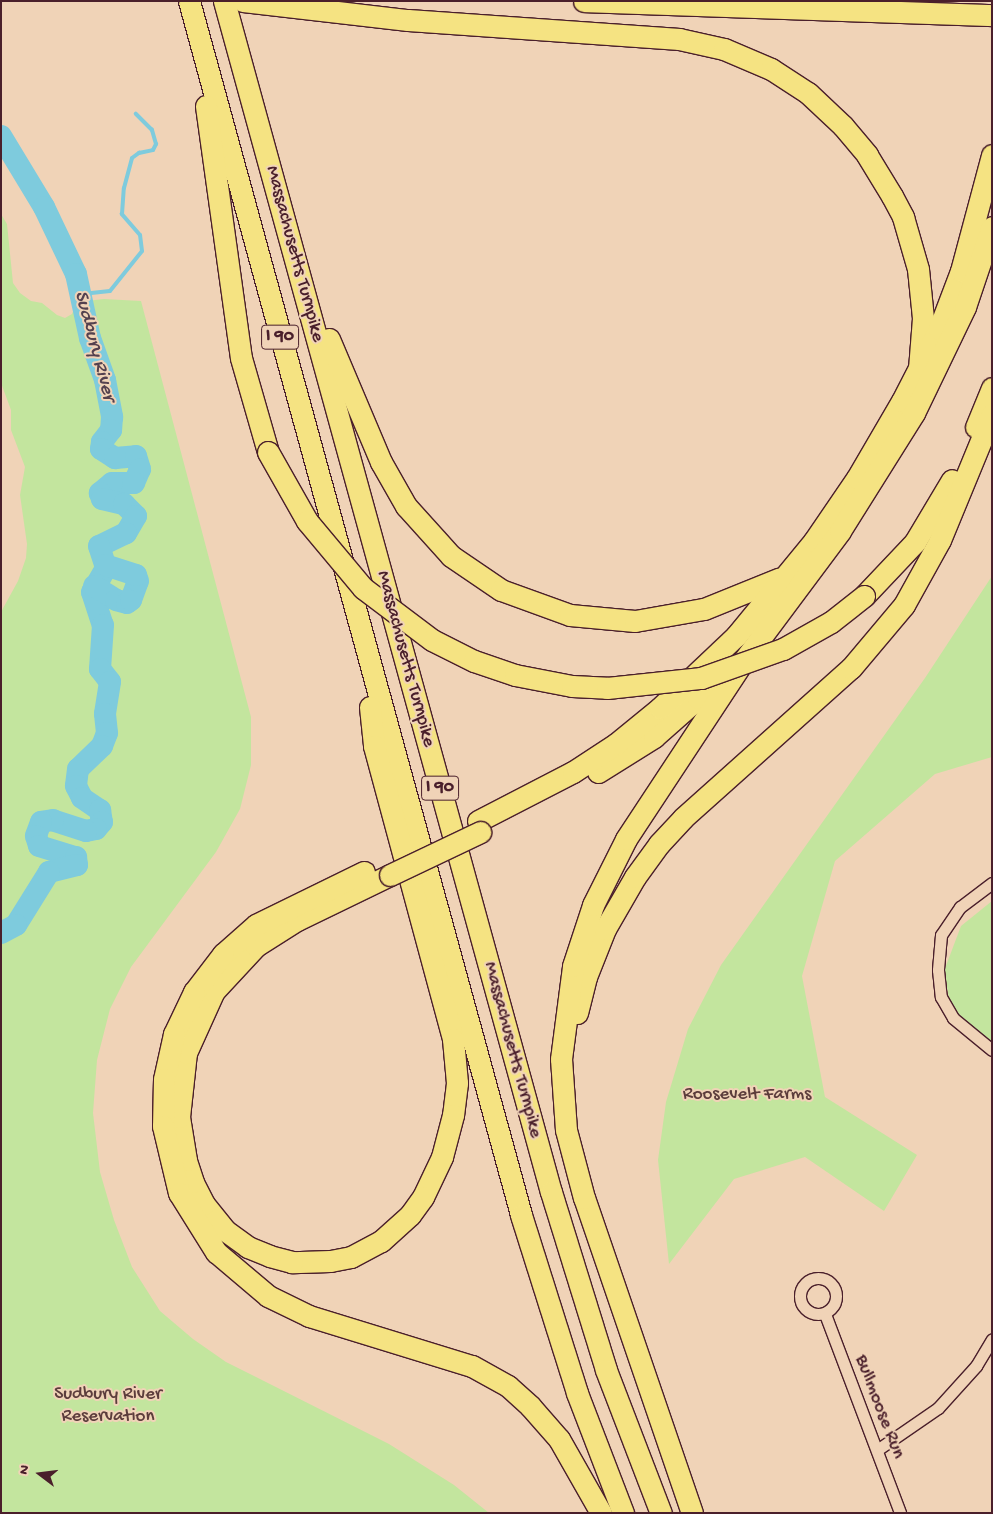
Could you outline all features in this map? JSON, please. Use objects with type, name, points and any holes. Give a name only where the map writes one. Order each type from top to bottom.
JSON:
[{"type":"highway","name":"Massachusetts Turnpike","points":[[189,1],[364,648],[531,1251],[577,1392],[622,1513]]},
{"type":"highway","name":"Massachusetts Turnpike","points":[[224,1],[299,268],[554,1201],[606,1370],[661,1513]]},
{"type":"highway","points":[[584,1],[992,15]]},
{"type":"highway","points":[[253,2],[417,20],[679,39],[729,51],[772,69],[808,93],[843,126],[867,155],[903,218],[919,276],[923,318],[919,368]]},
{"type":"highway","points":[[196,27],[235,319],[249,392],[268,452],[307,521],[363,588],[432,640],[474,661],[515,675],[555,683],[607,688],[701,678],[783,649],[831,622],[864,596],[899,562],[933,516],[956,471],[992,388]]},
{"type":"highway","points":[[692,1513],[596,1230],[569,1141],[561,1090],[564,1020],[578,945],[601,887],[626,839],[789,584],[814,541],[857,478],[919,368],[961,271],[992,155]]},
{"type":"highway","points":[[976,244],[992,167]]},
{"type":"highway","points":[[364,648],[374,746],[453,1039],[457,1083],[453,1115],[442,1157],[423,1197],[410,1215],[381,1241],[351,1257],[330,1261],[302,1262],[270,1256],[248,1247],[220,1224],[204,1204],[189,1172],[179,1117],[186,1053],[214,991],[256,946],[297,920],[389,868],[479,826],[573,772],[622,739],[660,708],[789,584],[840,531],[918,406],[965,307],[992,227]]},
{"type":"highway","points":[[299,268],[381,462],[398,494],[430,536],[479,576],[542,607],[570,615],[619,621],[661,618],[704,609],[755,590],[789,584]]},
{"type":"highway","points":[[596,1230],[573,1126],[570,1081],[579,1005],[605,929],[635,877],[671,830],[836,683],[889,626],[935,551],[992,414]]},
{"type":"highway","points":[[389,868],[296,902],[256,925],[207,973],[183,1012],[164,1079],[163,1126],[171,1171],[179,1193],[202,1234],[232,1269],[268,1296],[309,1316],[472,1366],[508,1386],[530,1406],[562,1444],[601,1513]]},
{"type":"street","points":[[992,883],[960,907],[941,935],[938,970],[941,997],[953,1018],[992,1050]]},
{"type":"street","name":"Bullmoose Run","points":[[825,1314],[900,1513]]},
{"type":"street","points":[[877,1450],[938,1408],[976,1366],[992,1339]]},
{"type":"green space","name":"Sudbury River Reservation","points":[[1,214],[7,224],[13,283],[20,293],[31,301],[42,303],[57,315],[65,318],[72,314],[77,302],[104,299],[141,301],[251,717],[251,765],[240,809],[216,852],[131,967],[110,1009],[97,1060],[93,1113],[100,1172],[114,1220],[132,1267],[160,1311],[193,1339],[226,1362],[389,1444],[454,1485],[489,1513],[1,1513],[1,612],[18,581],[26,558],[27,544],[20,495],[25,467],[11,430],[11,410],[1,383]]},
{"type":"green space","name":"Roosevelt Farms","points":[[992,576],[992,757],[935,774],[835,861],[802,976],[825,1097],[917,1155],[884,1211],[805,1157],[734,1179],[669,1264],[658,1160],[666,1102],[688,1029],[721,965],[925,678]]},
{"type":"green space","points":[[992,901],[992,1043],[959,1015],[949,998],[944,971],[961,926]]},
{"type":"waterway","points":[[82,294],[110,291],[142,251],[140,235],[122,214],[124,188],[132,158],[139,153],[153,150],[156,144],[152,130],[136,114]]},
{"type":"waterway","name":"Sudbury River","points":[[1,136],[44,207],[76,274],[90,338],[105,380],[112,417],[111,430],[102,442],[101,449],[115,458],[136,456],[140,469],[134,483],[112,483],[100,493],[102,499],[124,504],[136,516],[126,533],[99,546],[106,568],[92,592],[103,625],[100,669],[110,682],[105,714],[107,733],[102,746],[78,769],[76,786],[82,798],[100,810],[102,822],[96,829],[86,831],[53,820],[41,822],[36,836],[39,846],[76,857],[77,865],[49,872],[16,925],[1,933]]},
{"type":"waterway","points":[[94,586],[116,600],[127,603],[131,600],[138,581],[136,575],[106,565]]}]
